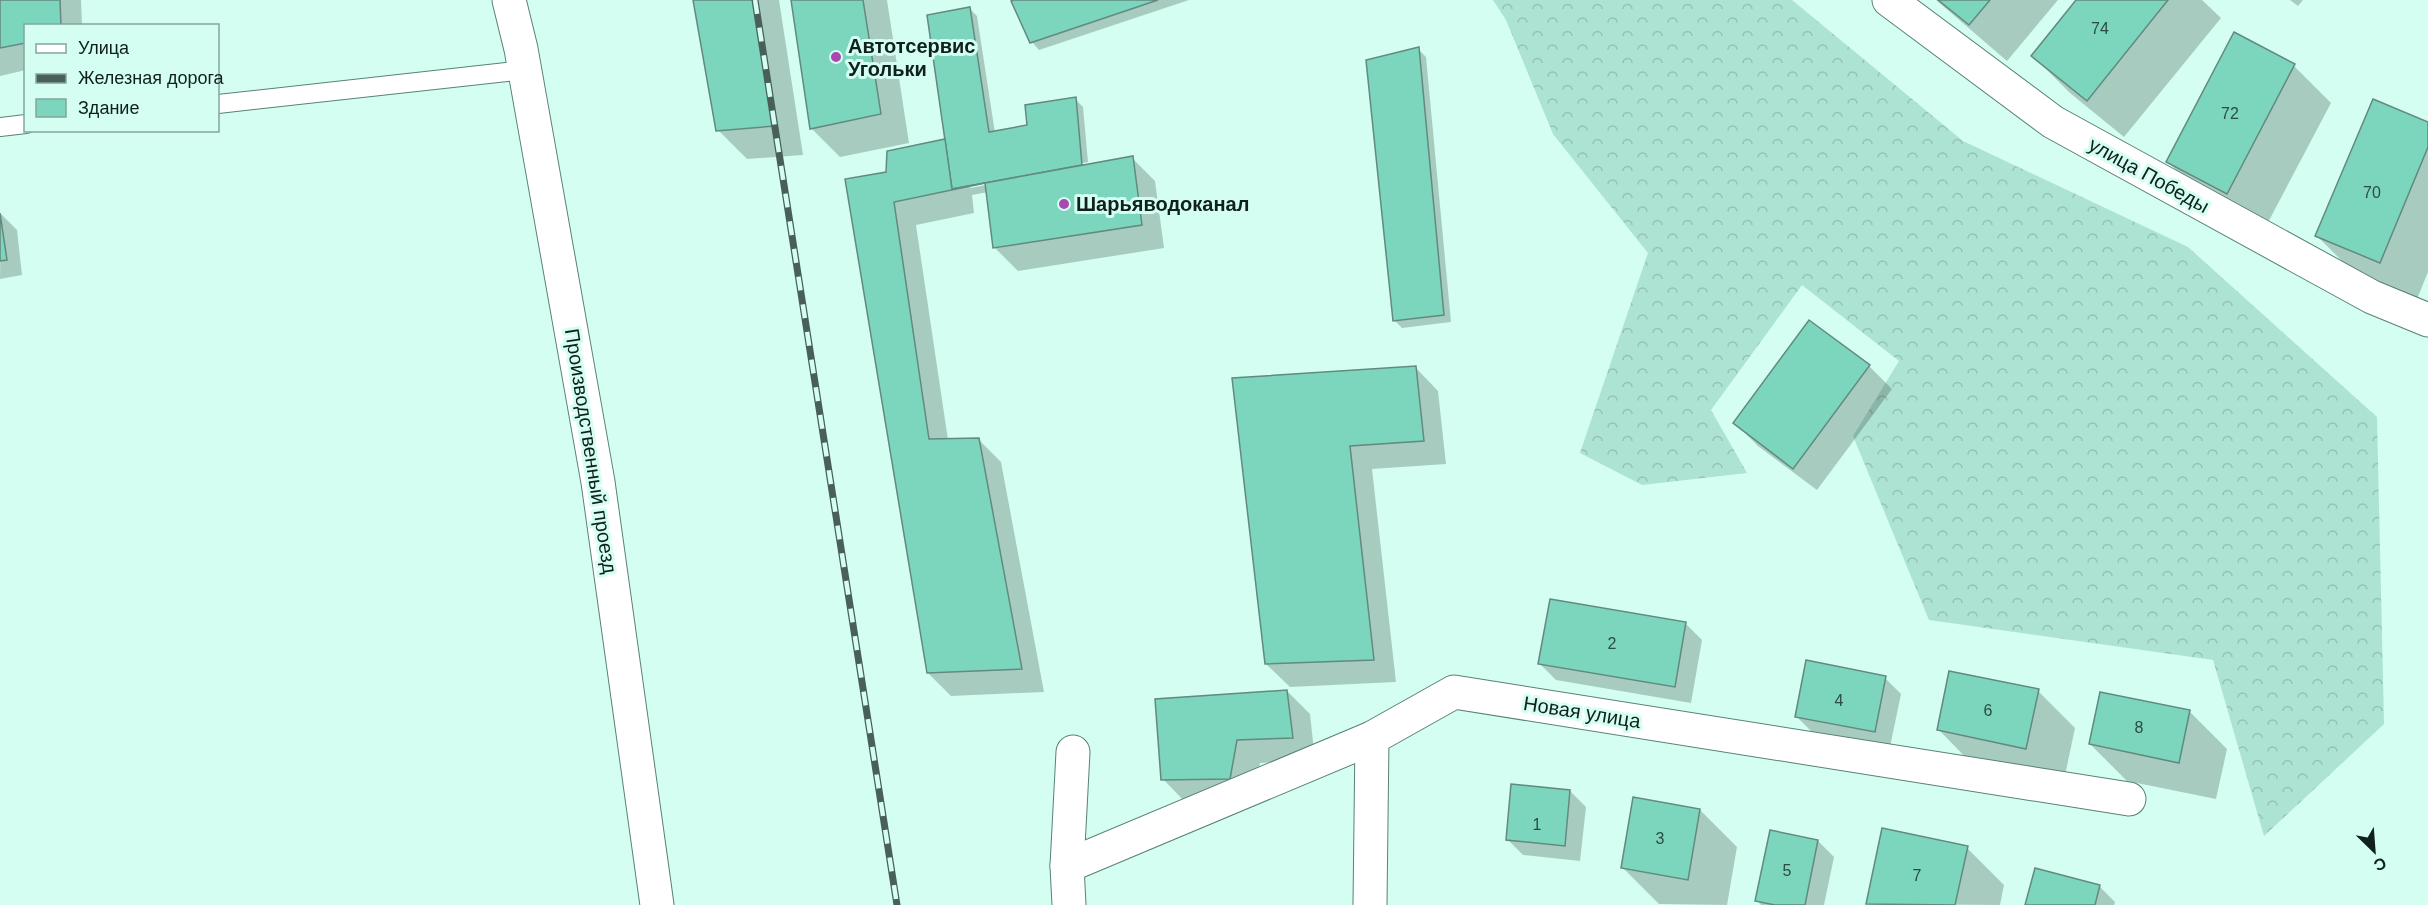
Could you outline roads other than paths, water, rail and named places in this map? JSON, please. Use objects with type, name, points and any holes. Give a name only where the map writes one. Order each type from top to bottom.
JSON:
[{"type":"street","name":"Производственный проезд","points":[[509,0],[525,70],[598,482],[657,905]]},
{"type":"street","name":"улица Победы","points":[[1889,0],[2053,123],[2372,297],[2428,320]]},
{"type":"street","name":"Новая улица","points":[[1067,866],[1372,738],[1454,692],[2129,799]]},
{"type":"street","points":[[1370,905],[1372,738]]},
{"type":"street","points":[[1070,905],[1067,866],[1073,752]]},
{"type":"lane","points":[[219,104],[525,70]]},
{"type":"lane","points":[[0,127],[24,124]]},
{"type":"railway","points":[[755,0],[897,905]]},
{"type":"place","name":"Автотсервис Угольки","points":[[836,57]]},
{"type":"place","name":"Шарьяводоканал","points":[[1064,204]]}]
